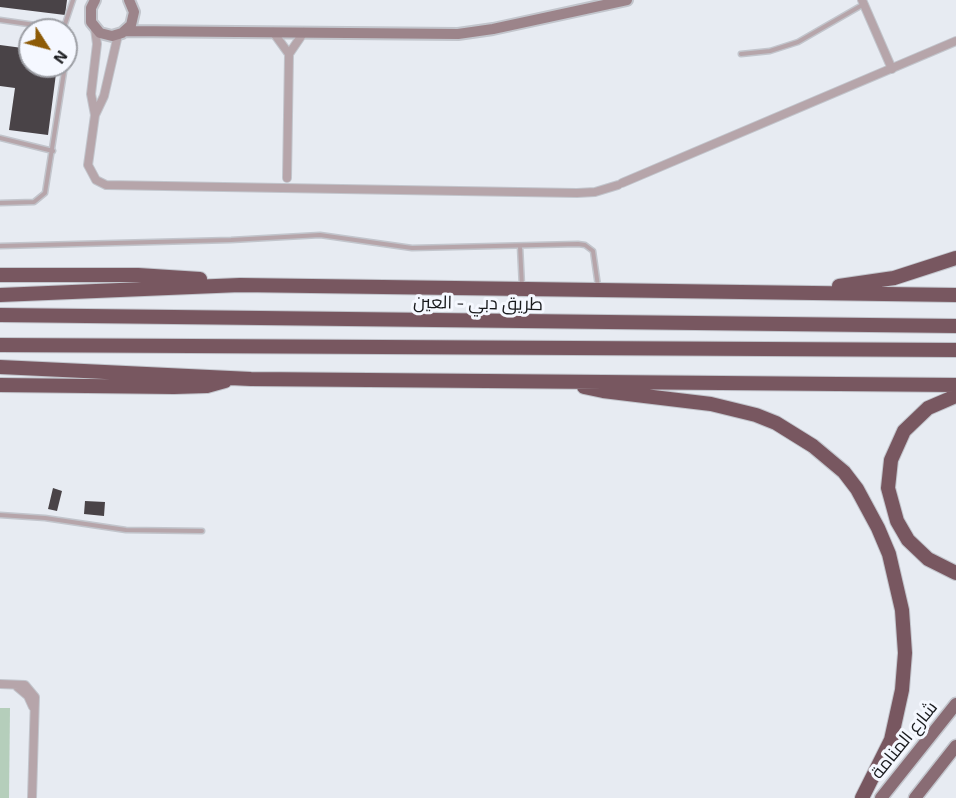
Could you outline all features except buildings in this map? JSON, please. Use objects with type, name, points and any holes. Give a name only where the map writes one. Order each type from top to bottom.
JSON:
[{"type":"highway","points":[[790,292],[894,278],[956,258]]},
{"type":"highway","points":[[0,275],[138,276],[204,280],[240,285]]},
{"type":"highway","points":[[0,295],[240,285],[956,295]]},
{"type":"highway","name":"طريق دبي - العين","points":[[0,315],[956,326]]},
{"type":"highway","points":[[0,345],[956,350]]},
{"type":"highway","points":[[0,366],[234,378],[956,385]]},
{"type":"highway","points":[[0,385],[182,387],[207,386],[234,378]]},
{"type":"highway","points":[[568,382],[603,391],[711,404],[756,415],[785,428],[813,446],[844,472],[857,489],[889,554],[902,610],[905,653],[902,690],[891,740],[862,798]]},
{"type":"highway","points":[[956,396],[928,408],[904,431],[891,460],[888,488],[897,521],[908,540],[928,560],[956,573]]},
{"type":"main road","name":"شارع المنامة","points":[[881,798],[956,704]]},
{"type":"main road","points":[[915,798],[956,746]]},
{"type":"street","points":[[95,0],[90,15],[97,44],[91,94],[95,115],[88,165],[96,180],[112,186],[577,194],[595,192],[620,184],[956,41]]},
{"type":"street","points":[[95,115],[102,103],[122,33],[133,19],[129,0]]},
{"type":"street","points":[[95,29],[106,35],[273,32],[469,33],[627,0]]},
{"type":"street","points":[[863,2],[892,69]]},
{"type":"street","points":[[273,32],[289,54]]},
{"type":"street","points":[[287,178],[289,54],[304,32]]},
{"type":"street","points":[[0,684],[25,685],[33,692],[32,798]]},
{"type":"lane","points":[[67,18],[73,0]]},
{"type":"lane","points":[[741,54],[771,51],[798,42],[863,2]]},
{"type":"lane","points":[[0,20],[18,23]]},
{"type":"lane","points":[[0,203],[30,203],[41,199],[47,189],[63,78]]},
{"type":"lane","points":[[0,138],[53,151]]},
{"type":"lane","points":[[0,246],[231,240],[320,235],[412,248],[578,244],[590,247],[595,257],[598,290]]},
{"type":"lane","points":[[519,246],[522,289]]},
{"type":"lane","points":[[0,515],[45,518],[126,530],[202,531]]},
{"type":"green space","points":[[0,708],[10,708],[9,798],[0,798]]}]
